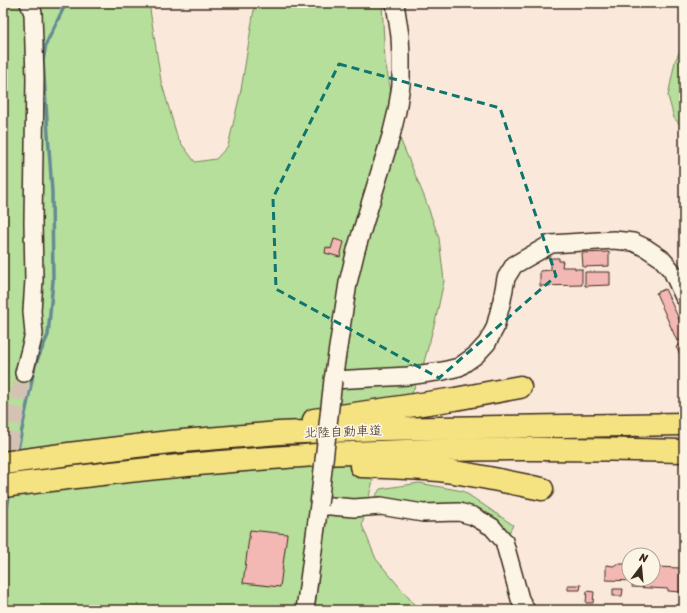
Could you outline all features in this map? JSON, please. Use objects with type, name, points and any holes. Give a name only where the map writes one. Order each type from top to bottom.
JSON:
[{"type":"highway","points":[[170,442],[455,399],[520,387]]},
{"type":"highway","name":"北陸自動車道","points":[[3,463],[170,442],[279,433],[380,429],[684,424]]},
{"type":"highway","name":"北陸自動車道","points":[[3,486],[167,467],[266,458],[350,453],[529,449],[684,451]]},
{"type":"highway","points":[[74,477],[291,466],[388,467],[454,472],[542,489]]},
{"type":"street","points":[[24,373],[34,334],[32,311],[34,280],[33,222],[35,78],[33,13],[29,3]]},
{"type":"street","points":[[306,610],[334,380],[348,283],[356,250],[391,136],[401,85],[400,36],[395,3]]},
{"type":"street","points":[[334,380],[408,376],[444,371],[459,367],[476,355],[487,343],[495,328],[506,278],[514,265],[551,244],[614,240],[633,242],[646,248],[661,258],[672,271],[684,297]]},
{"type":"street","points":[[318,505],[354,508],[381,506],[423,513],[459,512],[473,516],[492,527],[504,541],[520,599],[526,610]]},
{"type":"highlighted area","points":[[339,64],[500,108],[556,276],[439,378],[276,289],[273,198]]},
{"type":"green space","points":[[3,3],[149,3],[161,81],[178,139],[195,162],[216,159],[228,146],[241,90],[255,3],[382,3],[385,61],[401,141],[424,196],[439,238],[444,281],[436,318],[421,373],[393,434],[378,460],[362,525],[376,559],[419,610],[3,610]]},
{"type":"green space","points":[[684,43],[684,129],[674,118],[668,96],[675,61]]},
{"type":"green space","points":[[419,483],[463,491],[513,525],[509,533],[482,514],[383,501],[375,497],[380,489]]},
{"type":"building","points":[[334,239],[344,242],[340,257],[325,253],[326,247],[331,249]]},
{"type":"building","points":[[609,252],[609,266],[583,267],[582,253]]},
{"type":"building","points":[[551,258],[559,258],[559,261],[563,261],[562,267],[575,267],[575,269],[582,269],[582,285],[540,286],[540,271],[551,270]]},
{"type":"building","points":[[585,272],[610,272],[610,285],[585,286]]},
{"type":"building","points":[[665,289],[684,330],[684,339],[677,341],[656,293]]},
{"type":"building","points":[[684,343],[684,360],[683,360],[676,347]]},
{"type":"building","points":[[250,530],[287,534],[280,587],[243,583]]},
{"type":"building","points":[[616,564],[621,564],[621,581],[606,580],[606,565],[614,566]]},
{"type":"building","points":[[661,567],[680,568],[680,592],[668,591],[668,589],[632,587],[661,587]]},
{"type":"building","points":[[568,585],[581,585],[580,590],[568,590]]},
{"type":"building","points":[[613,589],[623,589],[622,596],[613,596]]},
{"type":"building","points":[[587,591],[594,592],[593,603],[586,603]]},
{"type":"waterway","points":[[17,454],[35,365],[48,335],[53,281],[52,192],[43,61],[46,44],[66,3]]},
{"type":"waterway","points":[[3,526],[10,492]]},
{"type":"tunnel","points":[[3,473],[24,373]]}]
